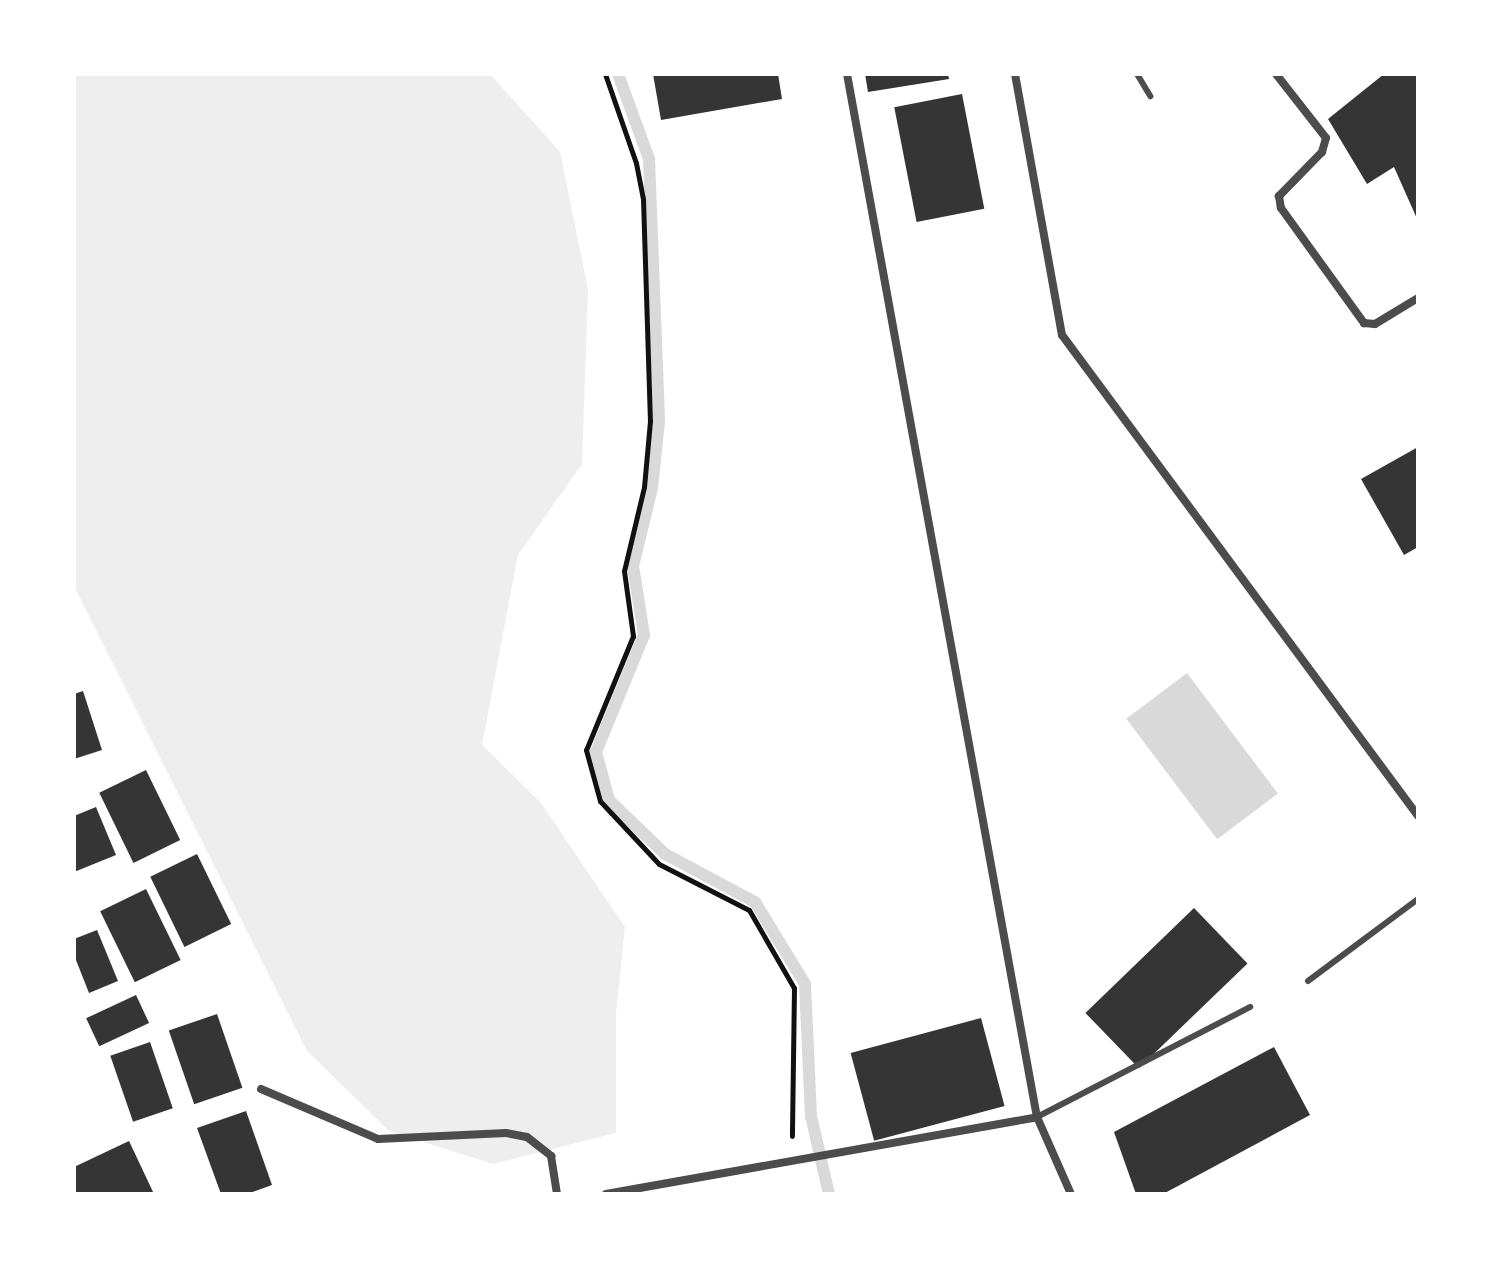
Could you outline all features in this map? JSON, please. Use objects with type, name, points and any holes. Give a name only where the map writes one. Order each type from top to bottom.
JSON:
[{"type":"street","points":[[847,74],[1037,1117],[1071,1194]]},
{"type":"street","points":[[1015,74],[1062,335],[1418,816]]},
{"type":"street","points":[[1276,74],[1326,138],[1322,152],[1279,196],[1281,208],[1364,323],[1375,324],[1418,298]]},
{"type":"street","points":[[261,1089],[378,1139],[506,1133],[527,1137],[551,1156],[557,1194]]},
{"type":"street","points":[[606,1194],[1037,1117]]},
{"type":"lane","points":[[1137,74],[1150,96]]},
{"type":"lane","points":[[1308,981],[1418,899]]},
{"type":"lane","points":[[1037,1117],[1250,1007]]},
{"type":"path","points":[[605,74],[636,163],[643,199],[650,421],[644,487],[624,571],[633,636],[586,750],[600,801],[659,864],[749,910],[794,988],[795,1114],[790,1161]]},
{"type":"shaded area","points":[[74,74],[490,74],[560,152],[588,289],[582,464],[518,555],[482,745],[541,803],[625,927],[616,1013],[616,1133],[493,1164],[389,1131],[307,1051],[74,586]]},
{"type":"shaded area","points":[[1187,673],[1278,794],[1217,839],[1126,719]]},
{"type":"building","points":[[653,74],[778,74],[782,99],[661,120]]},
{"type":"building","points":[[865,74],[948,74],[949,79],[868,92]]},
{"type":"building","points":[[1384,74],[1418,74],[1418,221],[1394,167],[1367,184],[1328,119]]},
{"type":"building","points":[[962,94],[984,209],[917,222],[894,107]]},
{"type":"building","points":[[1418,447],[1418,547],[1404,555],[1361,479]]},
{"type":"building","points":[[83,691],[102,750],[74,759],[74,694]]},
{"type":"building","points":[[146,770],[180,840],[133,863],[99,793]]},
{"type":"building","points":[[96,807],[116,855],[74,872],[74,816]]},
{"type":"building","points":[[197,854],[231,924],[184,947],[150,877]]},
{"type":"building","points":[[146,889],[181,960],[135,982],[100,911]]},
{"type":"building","points":[[1194,908],[1247,963],[1139,1068],[1085,1013]]},
{"type":"building","points":[[97,930],[118,981],[89,993],[74,955],[74,939]]},
{"type":"building","points":[[136,995],[149,1023],[99,1046],[86,1018]]},
{"type":"building","points":[[217,1014],[242,1088],[194,1104],[169,1031]]},
{"type":"building","points":[[981,1018],[1005,1106],[874,1141],[851,1053]]},
{"type":"building","points":[[150,1042],[173,1108],[133,1122],[110,1056]]},
{"type":"building","points":[[1274,1047],[1310,1115],[1163,1194],[1136,1194],[1114,1132]]},
{"type":"building","points":[[246,1111],[272,1185],[247,1194],[221,1194],[197,1128]]},
{"type":"building","points":[[129,1141],[154,1194],[74,1194],[74,1167]]},
{"type":"waterway","points":[[618,74],[649,159],[659,422],[652,488],[633,566],[644,635],[596,752],[609,800],[665,854],[755,902],[805,984],[811,1116],[829,1194]]}]
